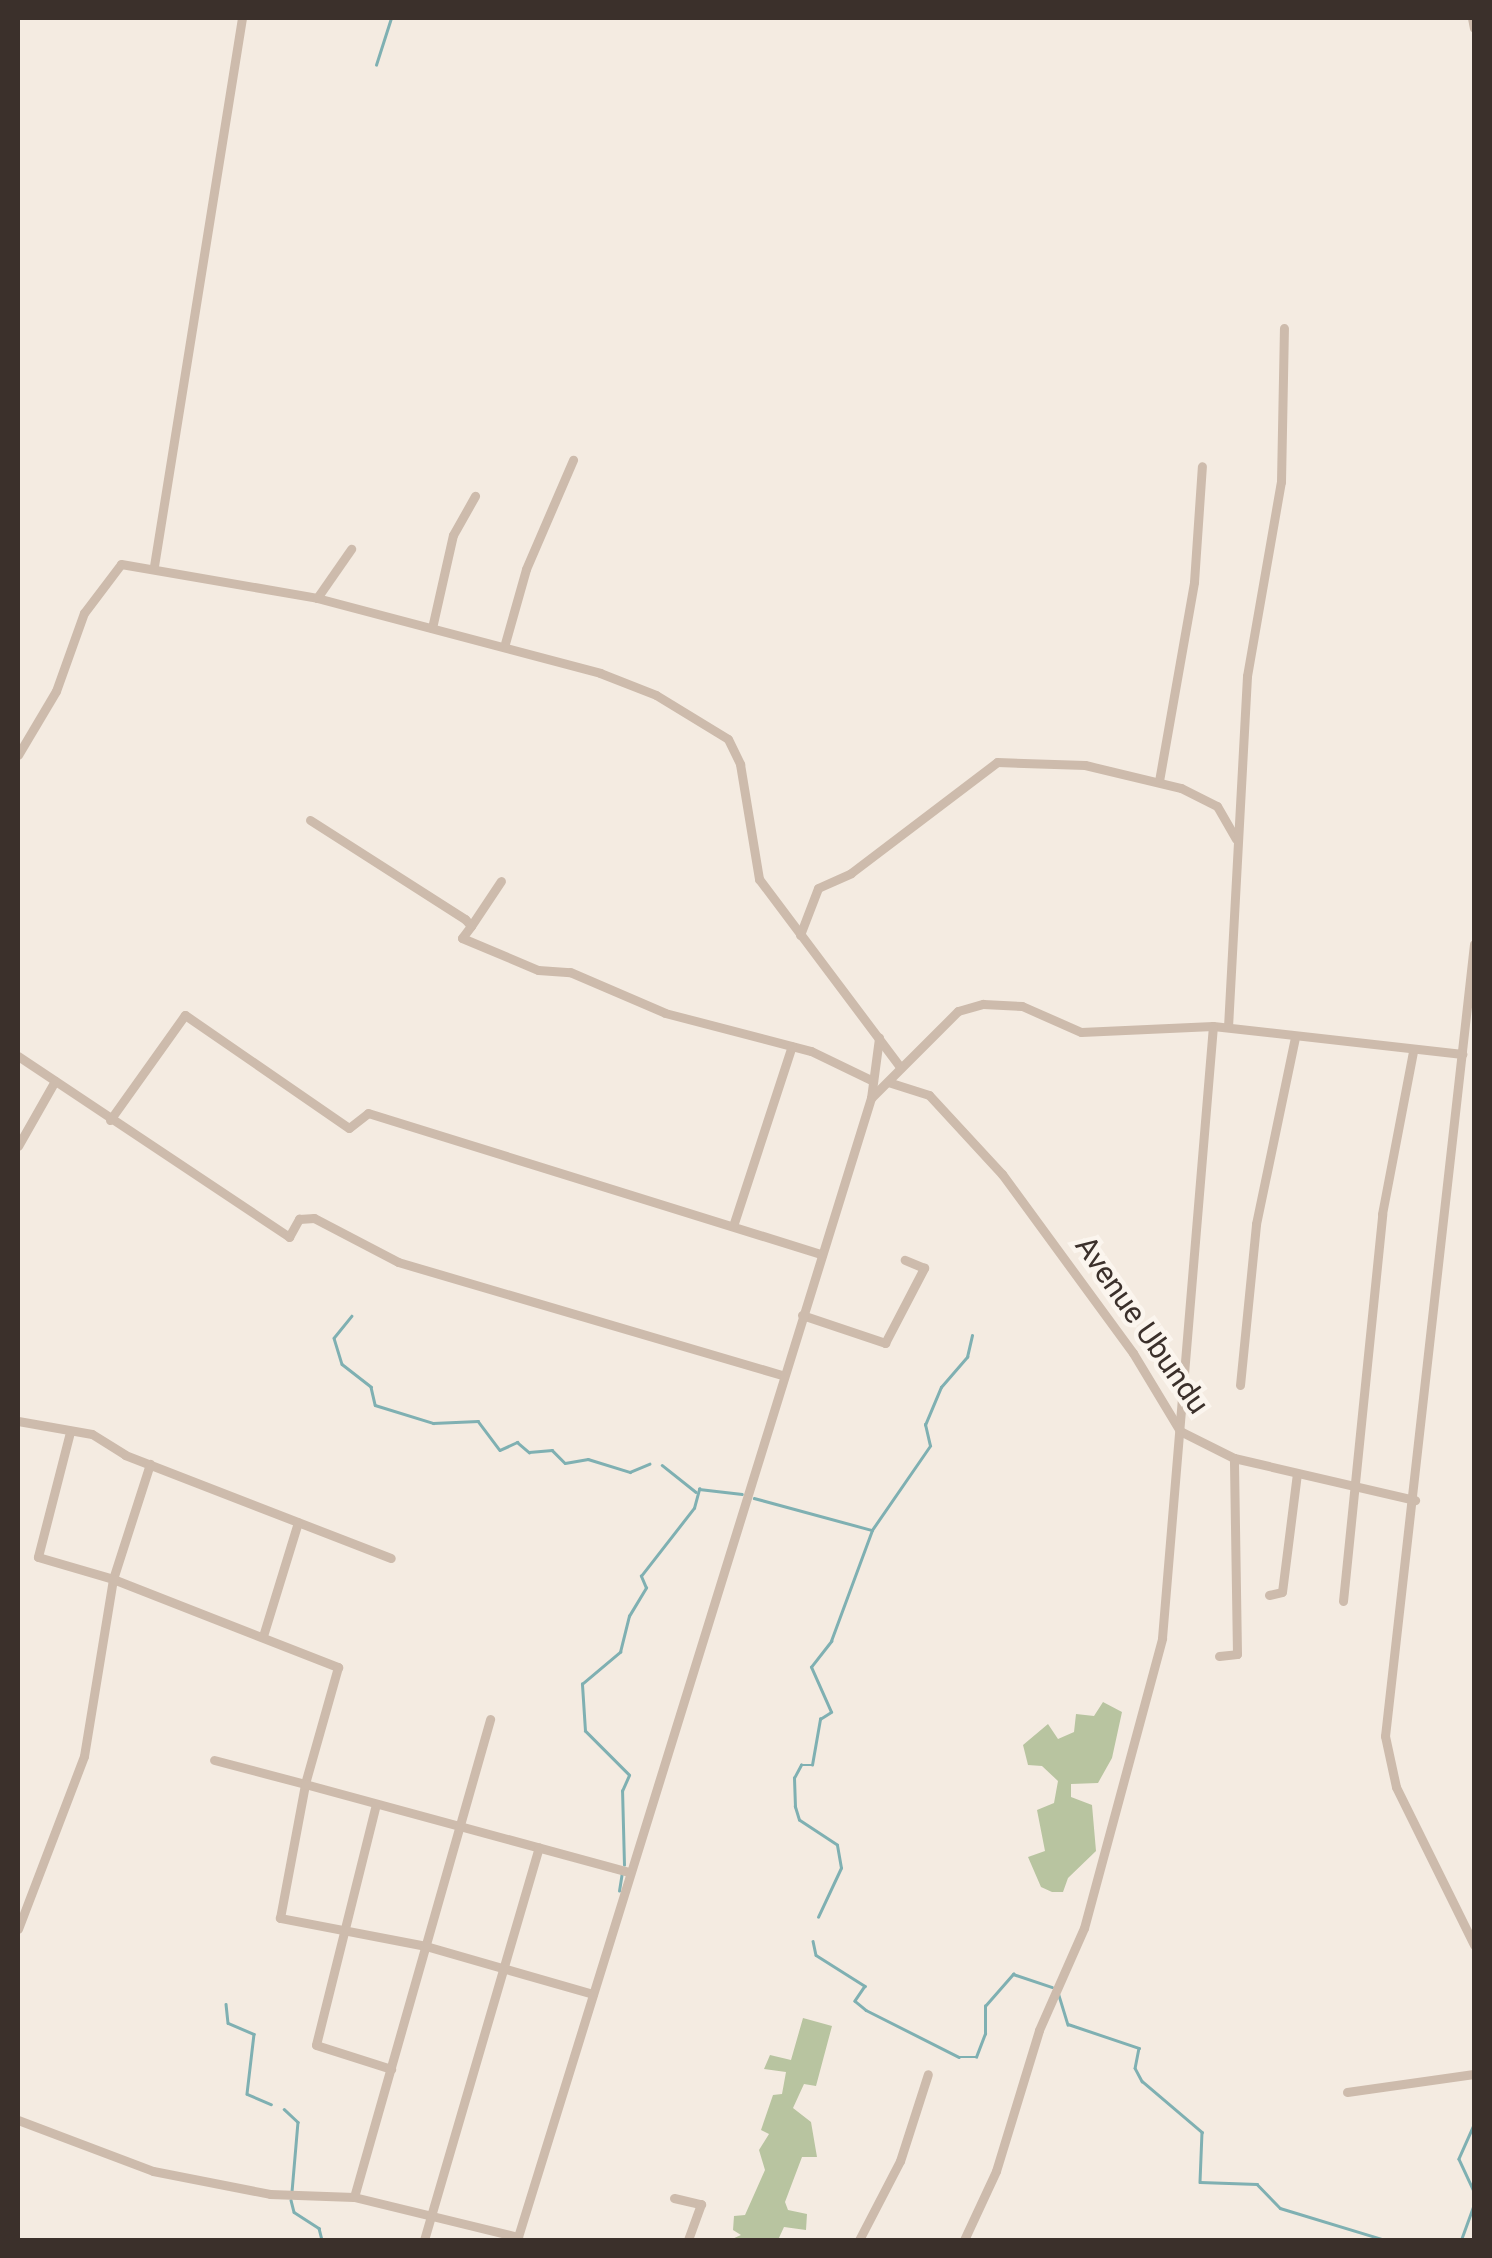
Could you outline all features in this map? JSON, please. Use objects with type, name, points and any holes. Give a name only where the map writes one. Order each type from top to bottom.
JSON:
[{"type":"street","points":[[154,566],[242,18]]},
{"type":"street","points":[[1472,18],[1474,28]]},
{"type":"street","points":[[1228,1027],[1252,637],[1281,482],[1284,328]]},
{"type":"street","points":[[504,647],[526,569],[573,460]]},
{"type":"street","points":[[1159,781],[1194,582],[1202,466]]},
{"type":"street","points":[[432,628],[457,524],[475,496]]},
{"type":"street","points":[[317,598],[351,549]]},
{"type":"street","points":[[18,755],[56,692],[78,625],[110,571],[131,562],[317,598],[618,680],[726,737],[740,764],[756,871],[901,1068]]},
{"type":"street","points":[[800,934],[818,888],[851,873],[996,762],[1085,764],[1159,781],[1216,806],[1238,845]]},
{"type":"street","points":[[310,820],[413,880],[470,926]]},
{"type":"street","points":[[501,881],[462,938],[538,970],[570,972],[665,1013],[792,1046],[873,1081]]},
{"type":"street","points":[[1474,944],[1415,1500],[1384,1736],[1396,1787],[1474,1945]]},
{"type":"street","points":[[871,1098],[958,1011],[983,1004],[1022,1006],[1081,1032],[1213,1026],[1413,1052],[1462,1054]]},
{"type":"street","points":[[110,1120],[184,1016],[349,1128],[368,1113],[820,1254]]},
{"type":"street","points":[[964,2240],[996,2170],[1057,1988],[1084,1928],[1162,1638],[1213,1026]]},
{"type":"street","points":[[18,2120],[154,2170],[270,2194],[354,2197],[517,2239],[871,1098],[879,1038]]},
{"type":"street","points":[[1240,1385],[1256,1224],[1295,1038]]},
{"type":"street","points":[[733,1226],[792,1046]]},
{"type":"street","points":[[1343,1601],[1382,1214],[1413,1052]]},
{"type":"street","points":[[18,1056],[288,1237],[299,1219],[314,1218],[398,1262],[784,1375]]},
{"type":"street","points":[[18,1146],[55,1081]]},
{"type":"street","name":"Avenue Ubundu","points":[[888,1082],[929,1095],[1002,1174],[1133,1354],[1180,1431],[1234,1458],[1415,1500]]},
{"type":"street","points":[[802,1315],[885,1343],[924,1268],[905,1260]]},
{"type":"street","points":[[18,1421],[92,1434],[150,1464],[391,1558]]},
{"type":"street","points":[[70,1432],[38,1556],[114,1579],[338,1667],[305,1784],[280,1918],[426,1946],[593,1994]]},
{"type":"street","points":[[1219,1656],[1237,1654],[1234,1458]]},
{"type":"street","points":[[18,1929],[84,1756],[114,1579],[150,1464]]},
{"type":"street","points":[[1269,1596],[1282,1592],[1297,1474]]},
{"type":"street","points":[[264,1636],[298,1522]]},
{"type":"street","points":[[354,2197],[490,1720]]},
{"type":"street","points":[[214,1760],[628,1872]]},
{"type":"street","points":[[376,1804],[348,1931],[316,2044],[391,2070]]},
{"type":"street","points":[[424,2240],[539,1848]]},
{"type":"street","points":[[858,2240],[900,2162],[928,2074]]},
{"type":"street","points":[[1347,2092],[1474,2074]]},
{"type":"street","points":[[674,2198],[701,2204],[688,2240]]},
{"type":"green space","points":[[1103,1702],[1122,1712],[1112,1758],[1098,1783],[1071,1784],[1071,1797],[1092,1805],[1096,1851],[1068,1878],[1063,1892],[1052,1892],[1041,1887],[1028,1857],[1045,1851],[1037,1810],[1054,1803],[1058,1781],[1042,1766],[1028,1765],[1023,1745],[1048,1724],[1058,1739],[1074,1732],[1076,1714],[1094,1716]]},
{"type":"green space","points":[[803,2018],[832,2026],[816,2086],[804,2084],[793,2108],[811,2122],[817,2157],[802,2157],[785,2202],[788,2210],[807,2214],[806,2230],[784,2227],[778,2240],[730,2240],[741,2235],[733,2230],[734,2216],[745,2215],[765,2170],[759,2150],[769,2134],[761,2130],[773,2095],[782,2094],[786,2072],[764,2069],[770,2055],[791,2060]]},
{"type":"waterway","points":[[376,65],[391,18]]},
{"type":"waterway","points":[[352,1316],[334,1338],[342,1364],[371,1387],[375,1405],[433,1423],[478,1421],[500,1450],[517,1442],[529,1452],[552,1450],[565,1463],[588,1459],[630,1472],[649,1464]]},
{"type":"waterway","points":[[818,1917],[841,1868],[837,1845],[799,1820],[795,1807],[794,1778],[801,1765],[812,1765],[820,1719],[831,1712],[811,1667],[831,1641],[872,1530],[930,1446],[925,1425],[941,1387],[967,1357],[972,1336]]},
{"type":"waterway","points":[[662,1465],[696,1492]]},
{"type":"waterway","points":[[624,1865],[622,1791],[629,1775],[585,1731],[582,1684],[620,1652],[629,1616],[646,1588],[641,1576],[694,1508],[699,1489],[742,1494]]},
{"type":"waterway","points":[[754,1498],[872,1530]]},
{"type":"waterway","points":[[619,1891],[622,1873]]},
{"type":"waterway","points":[[813,1941],[816,1955],[865,1986],[855,2001],[866,2010],[959,2057],[976,2057],[985,2034],[985,2006],[1013,1974],[1052,1987]]},
{"type":"waterway","points":[[1058,1992],[1068,2024],[1139,2048],[1135,2068],[1142,2081],[1202,2132],[1200,2182],[1257,2184],[1280,2208],[1385,2240]]},
{"type":"waterway","points":[[226,2004],[228,2023],[254,2034],[247,2094],[271,2104]]},
{"type":"waterway","points":[[284,2109],[298,2122],[292,2192]]},
{"type":"waterway","points":[[1474,2125],[1459,2159],[1474,2191]]},
{"type":"waterway","points":[[1474,2194],[1474,2200]]},
{"type":"waterway","points":[[291,2200],[294,2212],[319,2228],[322,2240]]},
{"type":"waterway","points":[[1461,2240],[1474,2205]]}]
